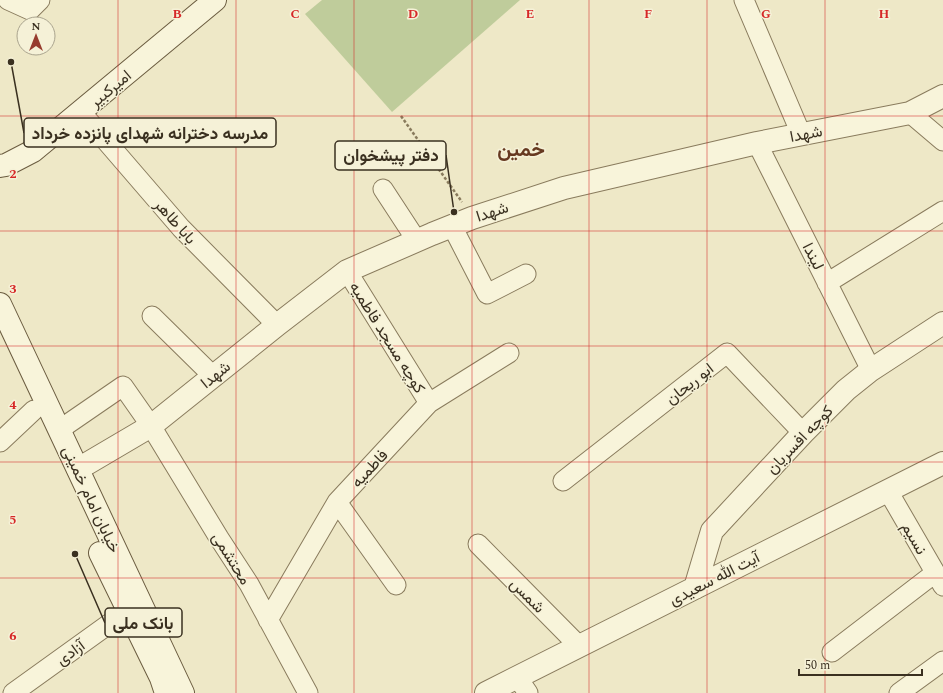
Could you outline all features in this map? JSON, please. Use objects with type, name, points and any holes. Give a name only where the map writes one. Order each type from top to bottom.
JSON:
[{"type":"street","points":[[8,0],[30,10],[40,0]]},
{"type":"street","name":"امیرکبیر","points":[[0,166],[6,165],[33,151],[215,0]]},
{"type":"street","points":[[744,0],[801,134]]},
{"type":"street","name":"شهدا","points":[[78,469],[151,426],[276,325],[348,271],[417,241],[472,218],[564,188],[757,143],[910,113],[943,96]]},
{"type":"street","name":"بابا طاهر","points":[[81,112],[181,228],[276,325]]},
{"type":"street","points":[[910,113],[943,141]]},
{"type":"street","name":"لیندا","points":[[757,143],[871,370]]},
{"type":"street","points":[[383,189],[417,241]]},
{"type":"street","points":[[827,283],[943,211]]},
{"type":"street","points":[[452,226],[487,294],[526,274]]},
{"type":"street","name":"کوچه مسجد فاطمیه","points":[[348,271],[429,403]]},
{"type":"street","name":"خیابان امام خمینی","points":[[0,304],[183,693]]},
{"type":"street","points":[[152,316],[213,376]]},
{"type":"street","name":"کوچه افسریان","points":[[695,588],[712,531],[803,433],[846,390],[871,370],[943,323]]},
{"type":"street","name":"خیابان امام خمینی","points":[[0,334],[166,693]]},
{"type":"street","name":"ابو ریحان","points":[[564,481],[727,353],[803,433]]},
{"type":"street","name":"فاطمیه","points":[[268,620],[337,502],[429,403],[509,354]]},
{"type":"street","name":"محتشمی","points":[[59,430],[123,386],[151,426],[219,538],[249,584],[308,693]]},
{"type":"street","points":[[0,442],[34,410]]},
{"type":"street","name":"آیت الله سعیدی","points":[[486,693],[522,685],[579,646],[943,463]]},
{"type":"street","name":"نسیم","points":[[888,491],[939,579]]},
{"type":"street","points":[[337,502],[396,585]]},
{"type":"street","name":"شمس","points":[[478,544],[579,646]]},
{"type":"street","points":[[832,652],[939,579]]},
{"type":"street","name":"آزادی","points":[[13,693],[127,611]]},
{"type":"street","points":[[899,693],[943,661]]},
{"type":"path","points":[[401,116],[472,218]]},
{"type":"green space","points":[[322,0],[520,0],[392,112],[305,14]]},
{"type":"place","name":"مدرسه دخترانه شهدای پانزده خرداد","points":[[11,62]]},
{"type":"place","name":"دفتر پیشخوان","points":[[454,212]]},
{"type":"place","name":"بانک ملی","points":[[75,554]]},
{"type":"district","name":"خمین","points":[[521,149]]}]
